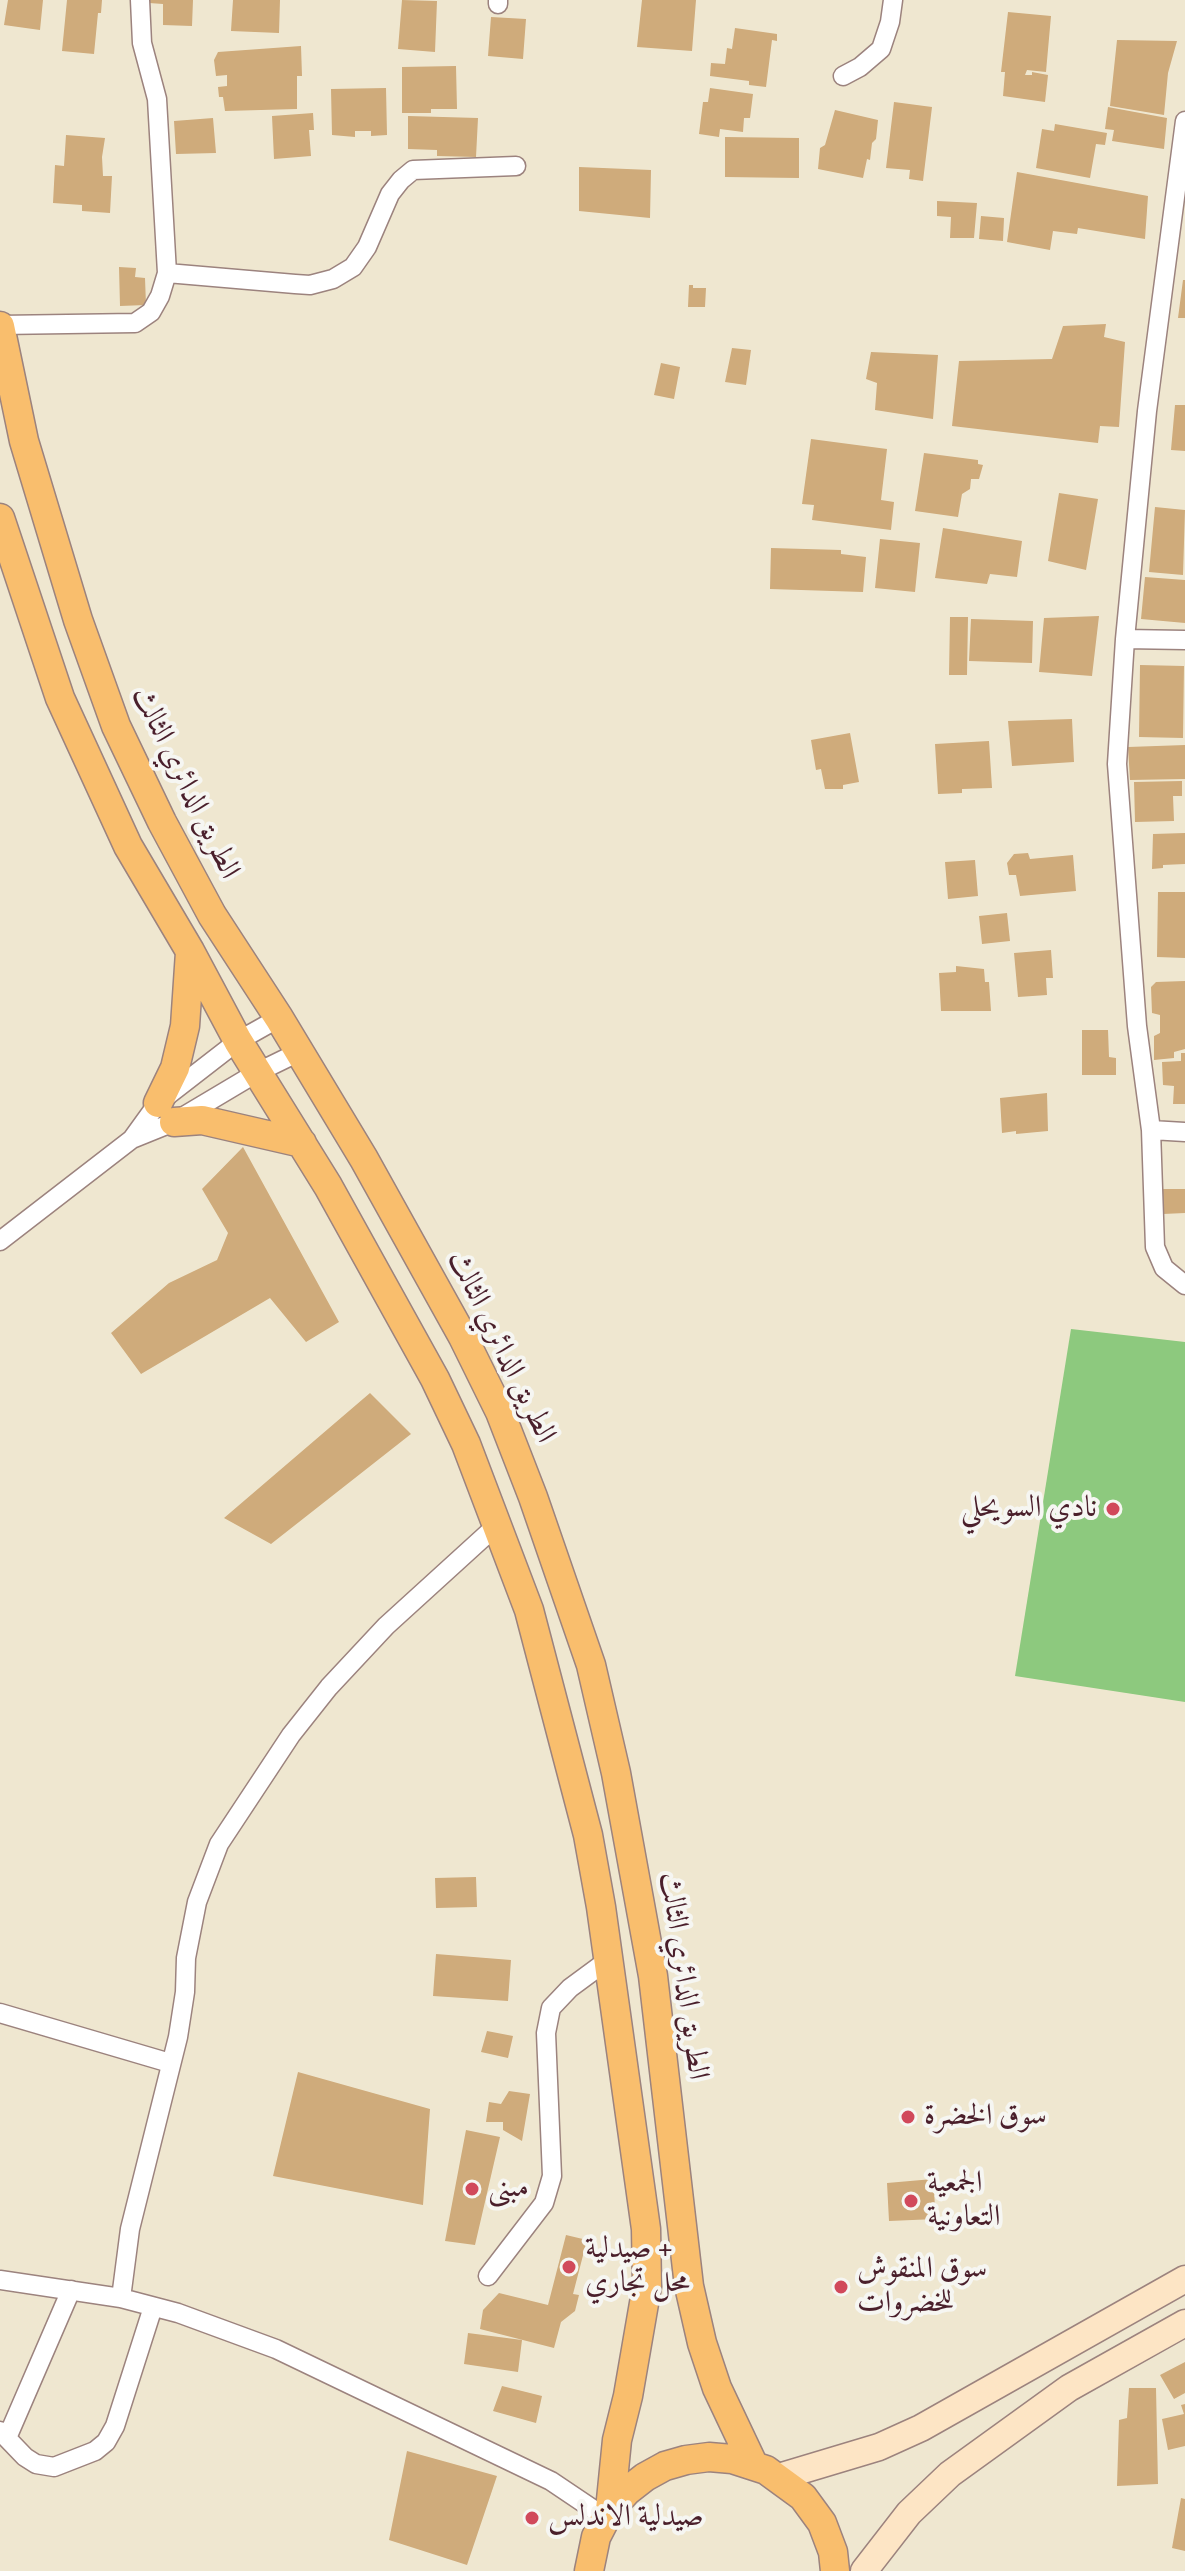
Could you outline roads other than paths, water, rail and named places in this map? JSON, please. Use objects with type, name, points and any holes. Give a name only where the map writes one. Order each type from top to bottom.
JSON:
[{"type":"main road","name":"الطريق الدائري الثالث","points":[[0,326],[24,441],[78,620],[116,726],[162,822],[212,915],[279,1018],[364,1159],[463,1337],[500,1412],[533,1497],[591,1665],[616,1773],[653,1976],[689,2286],[702,2343],[717,2388],[753,2464]]},
{"type":"main road","points":[[0,518],[60,698],[128,846],[190,951],[238,1041],[302,1143],[435,1379],[466,1444],[529,1610],[585,1822],[646,2229],[647,2286],[617,2440],[608,2514]]},
{"type":"main road","points":[[190,951],[185,1026],[166,1113],[302,1143]]},
{"type":"main road","points":[[589,2571],[596,2537],[608,2514],[627,2491],[665,2466],[709,2457],[753,2464],[779,2477],[803,2497],[822,2523],[833,2552],[835,2571]]},
{"type":"street","points":[[0,326],[135,323],[151,312],[160,296],[167,273],[157,99],[142,43],[140,0]]},
{"type":"street","points":[[843,76],[860,67],[881,49],[893,0]]},
{"type":"street","points":[[1185,121],[1147,411],[1125,639],[1117,764],[1137,1026],[1151,1130],[1155,1247],[1164,1268],[1185,1285]]},
{"type":"street","points":[[167,273],[310,285],[333,279],[353,267],[367,247],[390,194],[413,170],[516,166]]},
{"type":"street","points":[[1125,639],[1185,640]]},
{"type":"street","points":[[0,1241],[166,1113],[238,1041],[279,1018]]},
{"type":"street","points":[[166,1113],[299,1052]]},
{"type":"street","points":[[1151,1130],[1185,1132]]},
{"type":"street","points":[[121,2298],[130,2229],[178,2037],[185,1992],[186,1958],[197,1902],[219,1844],[291,1735],[329,1687],[386,1626],[497,1525]]},
{"type":"street","points":[[488,2276],[544,2203],[552,2176],[546,2033],[551,2008],[570,1988],[608,1960]]},
{"type":"street","points":[[0,2013],[170,2063]]},
{"type":"street","points":[[779,2477],[879,2447],[921,2428],[1185,2279]]},
{"type":"street","points":[[0,2280],[121,2298],[223,2329],[330,2373],[551,2481],[608,2514]]},
{"type":"street","points":[[71,2290],[4,2435],[36,2464],[54,2467],[95,2451],[106,2442],[115,2426],[153,2307]]},
{"type":"street","points":[[864,2571],[909,2513],[950,2474],[1069,2388],[1185,2323]]},
{"type":"place","name":"نادي السويحلي","points":[[1113,1509]]},
{"type":"place","name":"سوق الخضرة","points":[[908,2117]]},
{"type":"place","name":"مبنى","points":[[472,2189]]},
{"type":"place","name":"الجمعية التعاونية","points":[[911,2201]]},
{"type":"place","name":"صيدلية + محل تجاري","points":[[569,2267]]},
{"type":"place","name":"سوق المنقوش للخضروات","points":[[841,2287]]},
{"type":"place","name":"صيدلية الاندلس","points":[[532,2518]]}]
